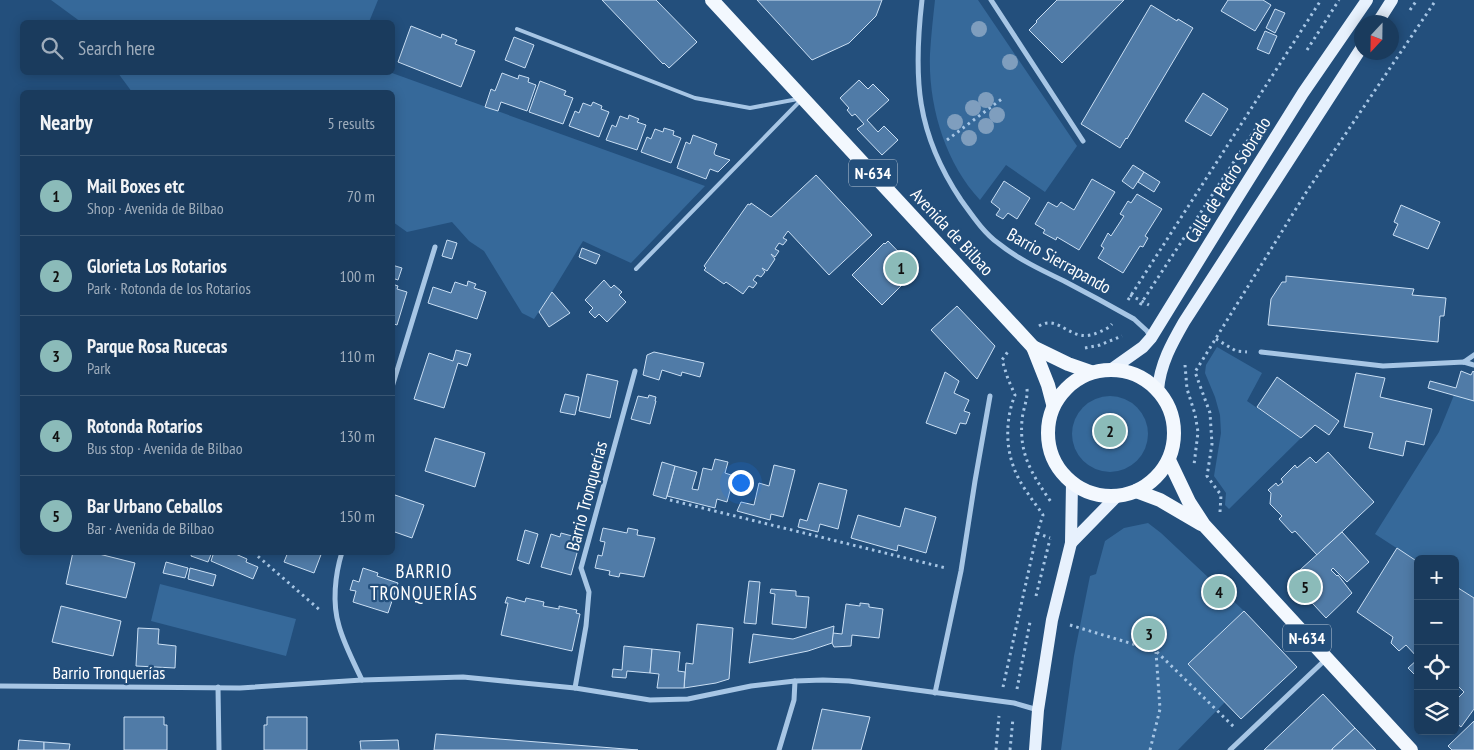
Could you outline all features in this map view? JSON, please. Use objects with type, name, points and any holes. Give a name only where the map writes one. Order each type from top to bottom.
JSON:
[{"type":"highway","name":"Avenida de Bilbao","points":[[712,0],[1033,347],[1061,361],[1091,372]]},
{"type":"highway","name":"Avenida de Bilbao","points":[[1033,347],[1048,385],[1053,404]]},
{"type":"highway","name":"N-634","points":[[1112,369],[1129,371],[1145,379],[1158,390],[1168,405],[1174,423],[1174,442],[1169,460],[1150,484],[1136,491],[1117,496],[1101,496],[1085,491],[1072,483],[1057,467],[1049,447],[1047,425],[1053,404],[1063,390],[1076,379],[1091,372],[1112,369]]},
{"type":"highway","name":"N-634","points":[[1169,460],[1189,502],[1204,525],[1412,750]]},
{"type":"highway","name":"N-634","points":[[1136,491],[1160,500],[1204,525]]},
{"type":"main road","name":"Calle de Pedro Sobrado","points":[[1112,369],[1143,347],[1151,338],[1303,94],[1367,0]]},
{"type":"main road","points":[[1382,15],[1392,0]]},
{"type":"main road","points":[[1158,390],[1161,369],[1184,322],[1354,59]]},
{"type":"main road","points":[[1035,750],[1038,710],[1052,620],[1071,542],[1072,483]]},
{"type":"main road","points":[[1071,542],[1117,496]]},
{"type":"street","name":"Barrio Sierrapando","points":[[922,0],[918,37],[918,90],[923,118],[933,149],[946,178],[980,226],[996,242],[1022,260],[1134,319],[1147,331],[1151,338]]},
{"type":"street","points":[[991,0],[1083,141]]},
{"type":"street","points":[[395,377],[435,247]]},
{"type":"street","points":[[1261,352],[1383,366],[1464,362],[1474,365]]},
{"type":"street","points":[[1464,362],[1474,355]]},
{"type":"street","name":"Barrio Tronquerías","points":[[575,688],[586,626],[589,592],[581,568],[635,371]]},
{"type":"street","points":[[935,693],[962,571],[990,396]]},
{"type":"street","points":[[341,555],[338,565],[335,594],[339,625],[362,680]]},
{"type":"street","points":[[1230,750],[1326,659]]},
{"type":"street","name":"Barrio Tronquerías","points":[[0,686],[249,688],[362,680],[463,678],[575,688],[650,700],[688,699],[751,686],[823,680],[848,681],[1014,703],[1038,710]]},
{"type":"street","points":[[779,750],[794,700],[795,681]]},
{"type":"street","points":[[218,687],[218,750]]},
{"type":"lane","points":[[517,29],[695,98],[750,108],[803,98]]},
{"type":"lane","points":[[636,269],[803,98]]},
{"type":"path","points":[[1302,56],[1339,0]]},
{"type":"path","points":[[1204,525],[1220,512],[1221,495],[1207,476],[1212,444],[1210,413],[1195,372],[1307,191],[1436,0]]},
{"type":"path","points":[[933,149],[1003,98]]},
{"type":"path","points":[[1082,349],[1100,345],[1122,336],[1134,319],[1142,301],[1260,121]]},
{"type":"path","points":[[1216,339],[1236,351],[1261,352]]},
{"type":"path","points":[[1185,363],[1187,389],[1195,414],[1198,432],[1194,466]]},
{"type":"path","points":[[1027,386],[1022,419],[1023,453],[1033,473],[1055,507]]},
{"type":"path","points":[[670,500],[962,571]]},
{"type":"path","points":[[1035,598],[1051,530]]},
{"type":"path","points":[[257,555],[339,625]]},
{"type":"path","points":[[1010,750],[1014,703],[1031,616]]},
{"type":"path","points":[[1052,620],[1156,650],[1244,737]]},
{"type":"path","points":[[1150,750],[1160,709],[1156,650]]},
{"type":"shaded area","points":[[51,0],[378,0],[370,20],[78,20]]},
{"type":"shaded area","points":[[935,0],[978,0],[1077,146],[1045,192],[1006,165],[980,200],[957,169],[941,132],[932,93],[930,54]]},
{"type":"shaded area","points":[[395,74],[705,186],[631,263],[583,241],[534,319],[522,313],[484,251],[469,241],[452,222],[407,232],[395,223],[395,90],[131,90],[119,75]]},
{"type":"shaded area","points":[[1217,347],[1262,373],[1247,401],[1301,438],[1229,509],[1225,505],[1226,493],[1214,476],[1221,433],[1220,415],[1205,373],[1206,365]]},
{"type":"shaded area","points":[[1454,395],[1474,401],[1474,598],[1459,589],[1459,555],[1414,555],[1414,559],[1375,534],[1439,432]]},
{"type":"shaded area","points":[[1110,396],[1124,399],[1137,407],[1145,420],[1148,434],[1145,448],[1137,461],[1124,469],[1110,472],[1096,469],[1083,461],[1075,448],[1072,434],[1075,420],[1083,407],[1096,399]]},
{"type":"shaded area","points":[[1148,523],[1244,611],[1188,664],[1225,702],[1178,750],[1061,750],[1074,656],[1090,576],[1096,574],[1105,541],[1124,528]]},
{"type":"shaded area","points":[[160,584],[296,619],[286,656],[151,621]]},
{"type":"building","points":[[602,0],[656,0],[697,42],[669,68]]},
{"type":"building","points":[[757,0],[882,0],[876,16],[849,43],[812,60]]},
{"type":"building","points":[[1057,0],[1124,0],[1062,63],[1029,30]]},
{"type":"building","points":[[1228,0],[1263,0],[1271,5],[1255,31],[1221,11]]},
{"type":"building","points":[[1151,5],[1177,21],[1178,19],[1193,28],[1120,148],[1081,124]]},
{"type":"building","points":[[1275,9],[1285,13],[1275,33],[1266,28]]},
{"type":"building","points":[[411,26],[441,38],[442,34],[457,40],[455,44],[475,51],[461,87],[398,62]]},
{"type":"building","points":[[1265,31],[1277,36],[1269,54],[1257,49]]},
{"type":"building","points":[[514,37],[534,45],[525,68],[505,60]]},
{"type":"building","points":[[502,73],[518,79],[519,75],[529,78],[528,82],[536,85],[527,111],[501,102],[498,111],[485,107],[491,89],[495,91]]},
{"type":"building","points":[[859,80],[868,89],[873,84],[889,100],[867,120],[878,132],[884,126],[898,140],[882,155],[857,129],[864,124],[855,114],[852,116],[847,110],[849,108],[840,98]]},
{"type":"building","points":[[540,81],[566,91],[564,95],[573,98],[563,124],[529,112]]},
{"type":"building","points":[[1203,93],[1228,109],[1211,136],[1185,121]]},
{"type":"building","points":[[593,102],[602,106],[601,109],[609,112],[599,137],[569,126],[575,111],[579,113],[583,103],[591,106]]},
{"type":"building","points":[[629,115],[639,119],[637,122],[646,125],[637,150],[606,140],[612,125],[616,127],[620,116],[628,119]]},
{"type":"building","points":[[664,128],[674,131],[673,135],[681,138],[671,163],[641,152],[647,137],[651,139],[655,129],[663,132]]},
{"type":"building","points":[[693,135],[717,144],[715,155],[730,160],[718,172],[710,169],[706,179],[677,168],[686,142],[690,144]]},
{"type":"building","points":[[1133,165],[1144,172],[1133,189],[1122,181]]},
{"type":"building","points":[[1144,172],[1160,182],[1154,192],[1138,182]]},
{"type":"building","points":[[816,175],[872,235],[829,275],[788,231],[783,238],[787,240],[783,245],[779,243],[775,249],[779,251],[775,257],[771,254],[775,259],[767,271],[762,268],[765,272],[761,277],[757,275],[753,280],[757,283],[753,288],[749,286],[743,294],[704,270],[706,268],[704,266],[748,204],[750,205],[751,203],[771,217]]},
{"type":"building","points":[[1092,179],[1115,192],[1079,250],[1057,237],[1056,240],[1043,233],[1045,230],[1035,224],[1048,202],[1057,207],[1061,202],[1074,210]]},
{"type":"building","points":[[1004,181],[1030,198],[1017,219],[1008,213],[1003,219],[996,215],[1000,209],[991,202]]},
{"type":"building","points":[[1137,194],[1162,209],[1145,236],[1148,238],[1143,247],[1140,246],[1123,273],[1098,258],[1104,248],[1101,246],[1108,233],[1111,236],[1124,216],[1120,214],[1128,201],[1131,203]]},
{"type":"building","points":[[1401,205],[1440,222],[1428,249],[1393,235],[1398,224],[1394,222]]},
{"type":"building","points":[[447,240],[457,243],[452,259],[442,256]]},
{"type":"building","points":[[888,241],[915,269],[914,273],[882,305],[852,275]]},
{"type":"building","points":[[582,248],[600,255],[596,264],[579,257]]},
{"type":"building","points":[[395,266],[402,268],[398,280],[395,279]]},
{"type":"building","points":[[1286,276],[1414,289],[1412,295],[1446,298],[1444,316],[1440,316],[1438,342],[1268,325],[1271,299],[1282,282],[1286,282]]},
{"type":"building","points":[[604,280],[611,288],[614,285],[622,292],[619,295],[626,302],[607,322],[599,314],[595,318],[589,312],[593,308],[585,300]]},
{"type":"building","points":[[468,281],[476,284],[474,288],[486,292],[477,319],[428,303],[433,287],[451,293],[455,282],[467,286]]},
{"type":"building","points":[[395,285],[398,286],[397,289],[407,292],[397,325],[395,324]]},
{"type":"building","points":[[552,292],[570,313],[549,327],[539,312]]},
{"type":"building","points":[[957,306],[995,346],[977,379],[931,330]]},
{"type":"building","points":[[456,350],[471,354],[467,366],[458,363],[444,408],[414,399],[429,353],[453,361]]},
{"type":"building","points":[[654,352],[704,363],[700,377],[682,372],[681,376],[662,370],[659,380],[643,375],[647,355]]},
{"type":"building","points":[[1461,371],[1471,375],[1474,372],[1474,401],[1428,388],[1430,381],[1456,388]]},
{"type":"building","points":[[945,372],[959,381],[954,393],[969,400],[964,411],[970,413],[966,424],[960,423],[956,434],[926,423]]},
{"type":"building","points":[[1356,373],[1385,378],[1380,397],[1432,409],[1424,445],[1406,441],[1403,456],[1369,448],[1373,433],[1344,427]]},
{"type":"building","points":[[587,374],[618,381],[610,418],[579,411]]},
{"type":"building","points":[[1277,377],[1339,421],[1329,435],[1315,425],[1301,438],[1257,407]]},
{"type":"building","points":[[565,394],[579,397],[575,415],[560,412]]},
{"type":"building","points":[[649,395],[656,397],[650,424],[631,419],[638,396],[648,398]]},
{"type":"building","points":[[435,438],[485,453],[475,487],[425,471]]},
{"type":"building","points":[[1328,452],[1374,502],[1317,555],[1295,531],[1292,533],[1279,519],[1282,516],[1270,504],[1271,493],[1268,490],[1276,483],[1278,486],[1283,482],[1281,479],[1295,465],[1297,468],[1310,457],[1316,463]]},
{"type":"building","points":[[715,459],[728,462],[725,473],[734,476],[727,502],[717,499],[715,508],[667,496],[675,466],[697,472],[692,489],[698,490],[703,468],[712,470]]},
{"type":"building","points":[[662,462],[675,466],[666,499],[653,495]]},
{"type":"building","points":[[774,465],[795,470],[783,517],[771,514],[770,520],[737,511],[741,502],[754,505],[759,483],[769,486]]},
{"type":"building","points":[[819,483],[847,490],[838,529],[820,524],[818,532],[798,527],[800,519],[807,521]]},
{"type":"building","points":[[395,495],[424,505],[412,538],[395,532]]},
{"type":"building","points":[[905,508],[936,517],[926,553],[898,545],[897,551],[851,538],[858,515],[900,527]]},
{"type":"building","points":[[603,528],[627,533],[628,528],[638,530],[637,535],[655,538],[644,577],[620,573],[619,577],[609,575],[610,571],[595,568],[598,555],[602,556],[605,542],[600,541]]},
{"type":"building","points":[[525,530],[538,534],[529,564],[517,560]]},
{"type":"building","points":[[1342,532],[1369,562],[1347,582],[1333,568],[1331,570],[1338,575],[1352,593],[1326,618],[1290,579]]},
{"type":"building","points":[[561,533],[572,536],[571,540],[580,542],[571,575],[541,567],[551,534],[560,537]]},
{"type":"building","points":[[1397,548],[1414,559],[1414,654],[1406,645],[1399,651],[1391,643],[1393,637],[1357,612]]},
{"type":"building","points":[[72,555],[103,555],[135,563],[126,598],[66,584]]},
{"type":"building","points":[[191,555],[211,555],[208,562]]},
{"type":"building","points":[[213,555],[238,555],[247,559],[246,562],[258,567],[253,579],[211,561]]},
{"type":"building","points":[[287,555],[321,555],[314,573],[284,562]]},
{"type":"building","points":[[166,562],[188,568],[185,578],[163,573]]},
{"type":"building","points":[[190,568],[216,575],[213,586],[188,579]]},
{"type":"building","points":[[363,568],[378,573],[377,576],[398,583],[388,613],[353,602],[356,591],[350,590],[353,580],[359,582]]},
{"type":"building","points":[[749,581],[760,582],[756,624],[744,623]]},
{"type":"building","points":[[771,589],[796,591],[796,596],[809,597],[806,628],[772,624],[775,594],[770,593]]},
{"type":"building","points":[[1459,589],[1474,598],[1474,709],[1461,727],[1459,725],[1459,697],[1464,692],[1459,687]]},
{"type":"building","points":[[507,597],[525,602],[526,598],[544,602],[543,606],[559,609],[559,606],[577,610],[576,613],[580,614],[572,651],[501,635],[508,603],[505,603]]},
{"type":"building","points":[[860,603],[869,604],[869,607],[883,609],[879,638],[852,635],[851,646],[834,647],[832,643],[833,633],[842,634],[846,604],[860,606]]},
{"type":"building","points":[[61,606],[121,621],[113,656],[52,642]]},
{"type":"building","points":[[1244,611],[1297,667],[1241,719],[1188,664]]},
{"type":"building","points":[[697,624],[733,628],[729,679],[684,688],[686,663],[693,664]]},
{"type":"building","points":[[834,626],[832,643],[808,651],[749,663],[753,634],[793,639]]},
{"type":"building","points":[[138,628],[159,629],[158,644],[176,646],[175,668],[136,666]]},
{"type":"building","points":[[624,646],[652,649],[650,673],[627,671],[626,678],[612,677],[613,669],[622,670]]},
{"type":"building","points":[[652,649],[680,652],[678,671],[685,672],[684,688],[657,688],[659,674],[650,673]]},
{"type":"building","points":[[1414,663],[1414,674],[1408,668]]},
{"type":"building","points":[[1323,694],[1355,728],[1331,750],[1264,750]]},
{"type":"building","points":[[822,709],[870,717],[861,750],[812,750]]},
{"type":"building","points":[[124,717],[164,717],[164,725],[167,725],[167,750],[124,750]]},
{"type":"building","points":[[267,717],[307,717],[307,750],[264,750],[264,725],[267,725]]},
{"type":"building","points":[[1474,721],[1474,750],[1452,750],[1448,746]]},
{"type":"building","points":[[1355,728],[1376,750],[1332,749]]},
{"type":"building","points":[[436,734],[638,750],[434,750]]},
{"type":"building","points":[[19,740],[44,742],[44,750],[18,750]]},
{"type":"building","points":[[398,740],[399,750],[361,750],[360,741]]},
{"type":"building","points":[[44,742],[70,744],[69,750],[44,750]]},
{"type":"place","name":"Mail Boxes etc","points":[[901,268]]},
{"type":"place","name":"Glorieta Los Rotarios","points":[[1110,431]]},
{"type":"place","name":"Bar Urbano Ceballos","points":[[1305,587]]},
{"type":"place","name":"Rotonda Rotarios","points":[[1219,592]]},
{"type":"place","name":"Parque Rosa Rucecas","points":[[1149,634]]},
{"type":"district","name":"BARRIO TRONQUERÍAS","points":[[424,582]]}]
